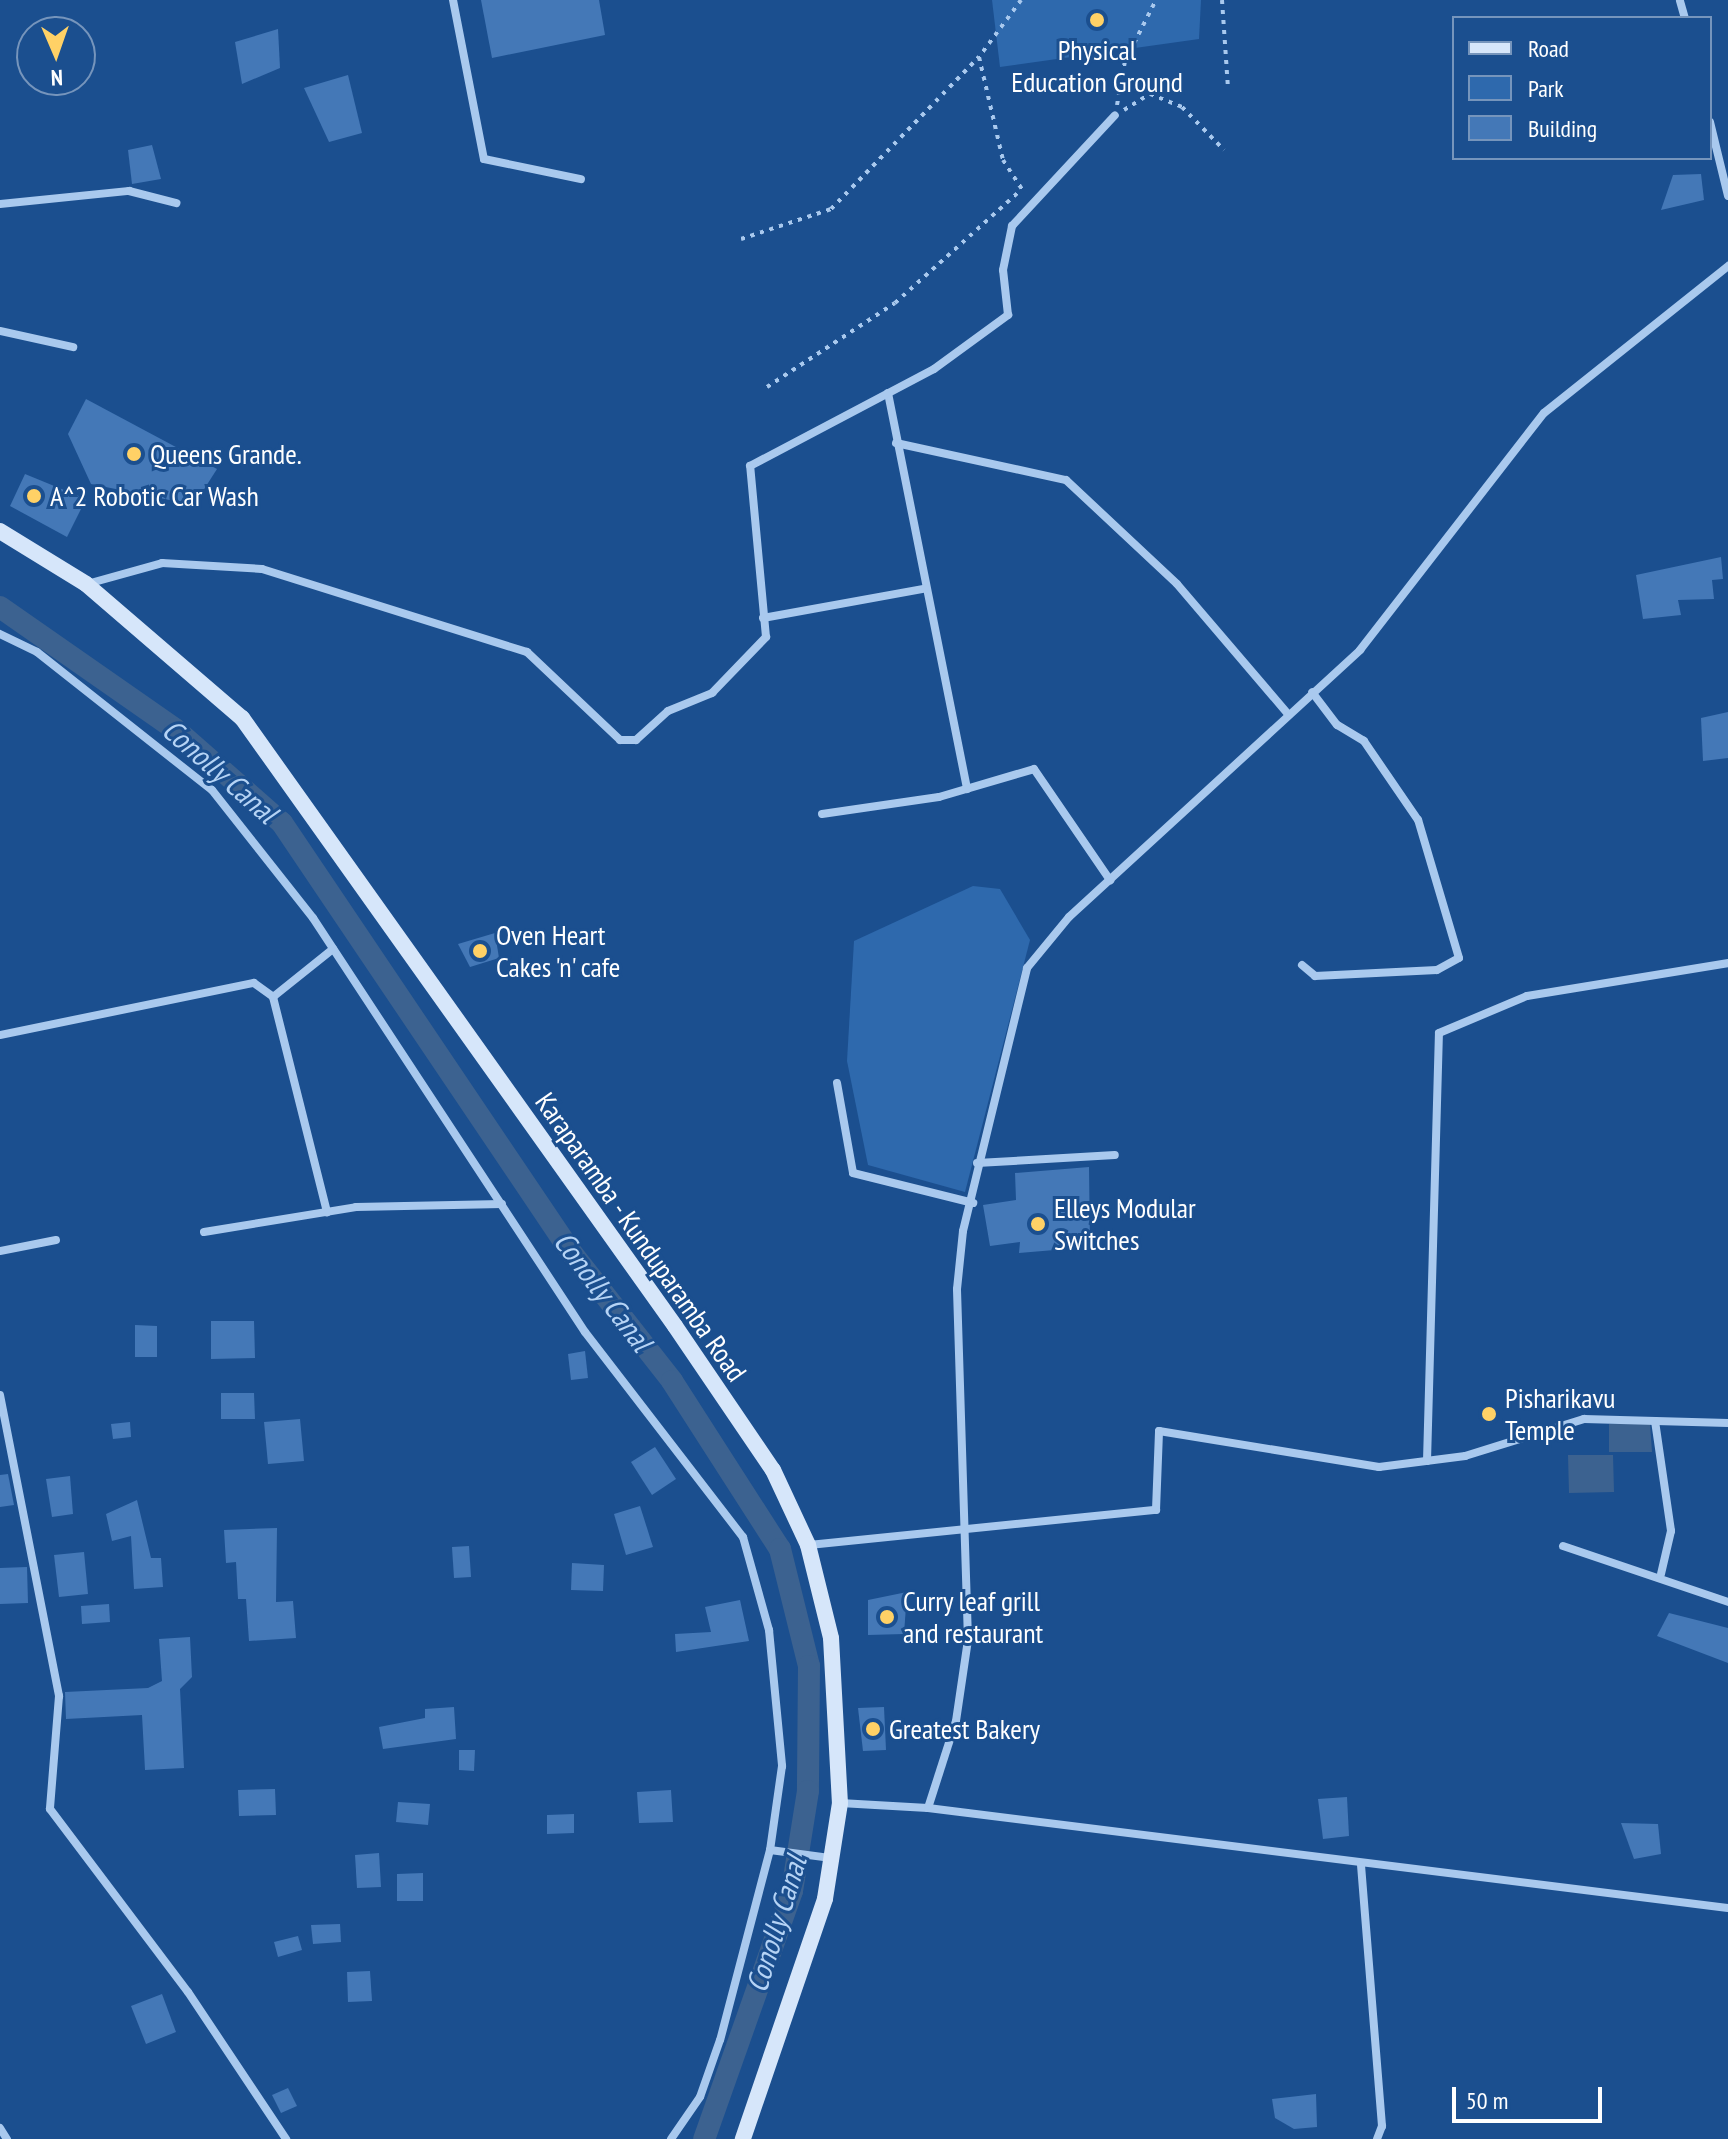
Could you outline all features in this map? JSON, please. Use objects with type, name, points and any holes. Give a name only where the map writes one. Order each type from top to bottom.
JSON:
[{"type":"main road","name":"Karaparamba - Kunduparamba Road","points":[[0,531],[86,584],[242,718],[675,1326],[773,1470],[808,1545],[831,1638],[840,1803],[825,1899],[743,2139]]},
{"type":"street","points":[[453,0],[484,159],[581,179]]},
{"type":"street","points":[[86,584],[162,563],[262,569],[527,652],[620,740],[636,740],[668,711],[712,693],[766,637],[750,466],[888,393],[1008,315],[1003,270],[1012,226],[1035,195],[1115,115]]},
{"type":"street","points":[[1712,130],[1728,196]]},
{"type":"street","points":[[0,204],[129,191],[176,203]]},
{"type":"street","points":[[928,1808],[956,1721],[968,1640],[957,1289],[977,1163],[1027,968],[1110,880],[1360,650],[1544,413],[1728,266]]},
{"type":"street","points":[[0,331],[73,347]]},
{"type":"street","points":[[888,393],[896,443],[913,498],[923,589],[967,789]]},
{"type":"street","points":[[896,443],[1066,480],[1177,584],[1289,715]]},
{"type":"street","points":[[763,618],[923,589]]},
{"type":"street","points":[[0,634],[37,652],[212,790],[333,949],[585,1332],[743,1537],[769,1630],[782,1766],[770,1850],[720,2040],[700,2097],[671,2139]]},
{"type":"street","points":[[1302,965],[1315,976],[1437,970],[1459,958],[1418,820],[1364,741],[1337,725],[1312,692]]},
{"type":"street","points":[[822,814],[967,789],[1034,769],[1110,880]]},
{"type":"street","points":[[273,997],[333,949]]},
{"type":"street","points":[[1427,1461],[1439,1033],[1527,996],[1728,963]]},
{"type":"street","points":[[0,1035],[254,983],[273,997],[327,1212]]},
{"type":"street","points":[[837,1083],[853,1173],[973,1203]]},
{"type":"street","points":[[977,1163],[1115,1155]]},
{"type":"street","points":[[204,1232],[327,1212],[502,1204]]},
{"type":"street","points":[[0,1251],[56,1240]]},
{"type":"street","points":[[0,1395],[59,1696],[50,1809],[188,1992],[286,2139]]},
{"type":"street","points":[[808,1545],[1156,1510],[1159,1431],[1379,1467],[1427,1461],[1584,1419],[1728,1423]]},
{"type":"street","points":[[1655,1421],[1671,1531],[1661,1574]]},
{"type":"street","points":[[1563,1546],[1661,1574],[1728,1602]]},
{"type":"street","points":[[840,1803],[928,1808],[1361,1865],[1728,1908]]},
{"type":"street","points":[[770,1850],[831,1858]]},
{"type":"street","points":[[1361,1865],[1382,2126],[1377,2139]]},
{"type":"street","points":[[0,2128],[7,2139]]},
{"type":"path","points":[[741,239],[831,209],[979,57],[1021,0]]},
{"type":"path","points":[[1115,115],[1125,61],[1156,0]]},
{"type":"path","points":[[1222,0],[1228,88]]},
{"type":"path","points":[[979,57],[1003,160],[1021,190],[1035,195]]},
{"type":"path","points":[[1115,115],[1150,94],[1182,107],[1224,150]]},
{"type":"path","points":[[767,387],[895,303],[1021,190]]},
{"type":"green space","name":"Physical Education Ground","points":[[992,0],[1201,0],[1199,39],[1000,67]]},
{"type":"green space","points":[[973,886],[1000,889],[1030,940],[965,1192],[868,1165],[847,1061],[854,941]]},
{"type":"shaded area","points":[[1609,1424],[1650,1424],[1652,1452],[1609,1452]]},
{"type":"shaded area","points":[[1568,1455],[1613,1455],[1614,1492],[1569,1493]]},
{"type":"building","points":[[481,0],[599,0],[605,35],[492,58]]},
{"type":"building","points":[[278,29],[280,68],[242,84],[235,42]]},
{"type":"building","points":[[348,75],[362,133],[329,142],[304,88]]},
{"type":"building","points":[[152,145],[161,179],[132,184],[128,150]]},
{"type":"building","points":[[1701,174],[1704,200],[1661,210],[1673,175]]},
{"type":"building","name":"Queens Grande.","points":[[86,399],[217,469],[194,505],[91,484],[68,434]]},
{"type":"building","points":[[25,474],[86,499],[67,537],[10,506]]},
{"type":"building","points":[[1721,557],[1723,579],[1712,580],[1714,599],[1678,600],[1681,615],[1643,619],[1636,575]]},
{"type":"building","points":[[1728,712],[1728,758],[1703,761],[1701,718]]},
{"type":"building","name":"Oven Heart Cakes 'n' cafe","points":[[495,933],[499,958],[470,967],[458,944]]},
{"type":"building","name":"Elleys Modular Switches","points":[[1089,1167],[1090,1247],[1019,1253],[1020,1242],[990,1246],[983,1205],[1016,1200],[1015,1173]]},
{"type":"building","points":[[211,1321],[254,1321],[255,1358],[211,1359]]},
{"type":"building","points":[[135,1325],[157,1326],[157,1357],[135,1357]]},
{"type":"building","points":[[585,1351],[588,1378],[571,1380],[568,1354]]},
{"type":"building","points":[[221,1393],[254,1393],[255,1419],[221,1419]]},
{"type":"building","points":[[300,1419],[304,1461],[268,1464],[264,1422]]},
{"type":"building","points":[[130,1422],[131,1437],[113,1439],[111,1424]]},
{"type":"building","points":[[655,1447],[676,1479],[652,1495],[631,1462]]},
{"type":"building","points":[[8,1474],[14,1505],[0,1507],[0,1475]]},
{"type":"building","points":[[70,1476],[73,1514],[52,1517],[46,1479]]},
{"type":"building","points":[[137,1500],[151,1558],[161,1558],[163,1587],[134,1589],[131,1536],[112,1541],[106,1514]]},
{"type":"building","points":[[640,1506],[653,1547],[626,1555],[614,1514]]},
{"type":"building","points":[[277,1528],[276,1602],[293,1601],[296,1638],[249,1641],[246,1599],[238,1599],[236,1562],[226,1563],[224,1530]]},
{"type":"building","points":[[469,1546],[471,1577],[454,1578],[452,1547]]},
{"type":"building","points":[[84,1552],[88,1594],[59,1597],[54,1555]]},
{"type":"building","points":[[572,1563],[604,1565],[603,1591],[571,1590]]},
{"type":"building","points":[[27,1567],[28,1603],[0,1604],[0,1568]]},
{"type":"building","name":"Curry leaf grill and restaurant","points":[[907,1592],[904,1634],[868,1635],[868,1600]]},
{"type":"building","points":[[740,1600],[749,1641],[676,1652],[675,1634],[711,1632],[705,1607]]},
{"type":"building","points":[[109,1604],[110,1622],[82,1624],[81,1606]]},
{"type":"building","points":[[1669,1613],[1728,1628],[1728,1663],[1657,1636]]},
{"type":"building","points":[[190,1637],[192,1677],[180,1689],[184,1768],[145,1770],[142,1715],[66,1719],[65,1692],[148,1688],[162,1681],[159,1639]]},
{"type":"building","points":[[454,1707],[456,1739],[383,1749],[379,1727],[425,1718],[425,1709]]},
{"type":"building","name":"Greatest Bakery","points":[[884,1707],[886,1750],[863,1751],[858,1708]]},
{"type":"building","points":[[459,1750],[475,1750],[474,1771],[459,1770]]},
{"type":"building","points":[[275,1789],[276,1815],[239,1816],[238,1790]]},
{"type":"building","points":[[671,1790],[673,1822],[639,1823],[637,1792]]},
{"type":"building","points":[[1347,1797],[1349,1836],[1323,1839],[1318,1799]]},
{"type":"building","points":[[398,1802],[430,1804],[428,1825],[396,1822]]},
{"type":"building","points":[[574,1814],[574,1833],[547,1834],[547,1815]]},
{"type":"building","points":[[1621,1823],[1658,1824],[1661,1854],[1634,1859]]},
{"type":"building","points":[[379,1853],[381,1887],[357,1888],[355,1855]]},
{"type":"building","points":[[423,1873],[423,1901],[397,1901],[397,1874]]},
{"type":"building","points":[[340,1924],[341,1942],[313,1944],[311,1925]]},
{"type":"building","points":[[298,1936],[302,1950],[278,1957],[274,1942]]},
{"type":"building","points":[[370,1971],[372,2001],[348,2002],[347,1972]]},
{"type":"building","points":[[162,1994],[176,2032],[146,2044],[131,2006]]},
{"type":"building","points":[[288,2088],[297,2106],[281,2113],[272,2095]]},
{"type":"building","points":[[1316,2094],[1317,2127],[1294,2129],[1275,2118],[1272,2099]]},
{"type":"waterway","name":"Conolly Canal","points":[[0,607],[175,729],[282,823],[571,1252],[672,1381],[780,1549],[809,1666],[808,1791],[792,1891],[704,2139]]},
{"type":"place","name":"Physical Education Ground","points":[[1097,20]]},
{"type":"place","name":"Queens Grande.","points":[[134,454]]},
{"type":"place","name":"A^2 Robotic Car Wash","points":[[34,496]]},
{"type":"place","name":"Oven Heart Cakes 'n' cafe","points":[[480,951]]},
{"type":"place","name":"Elleys Modular Switches","points":[[1038,1224]]},
{"type":"place","name":"Pisharikavu Temple","points":[[1489,1414]]},
{"type":"place","name":"Curry leaf grill and restaurant","points":[[887,1617]]},
{"type":"place","name":"Greatest Bakery","points":[[873,1729]]}]
